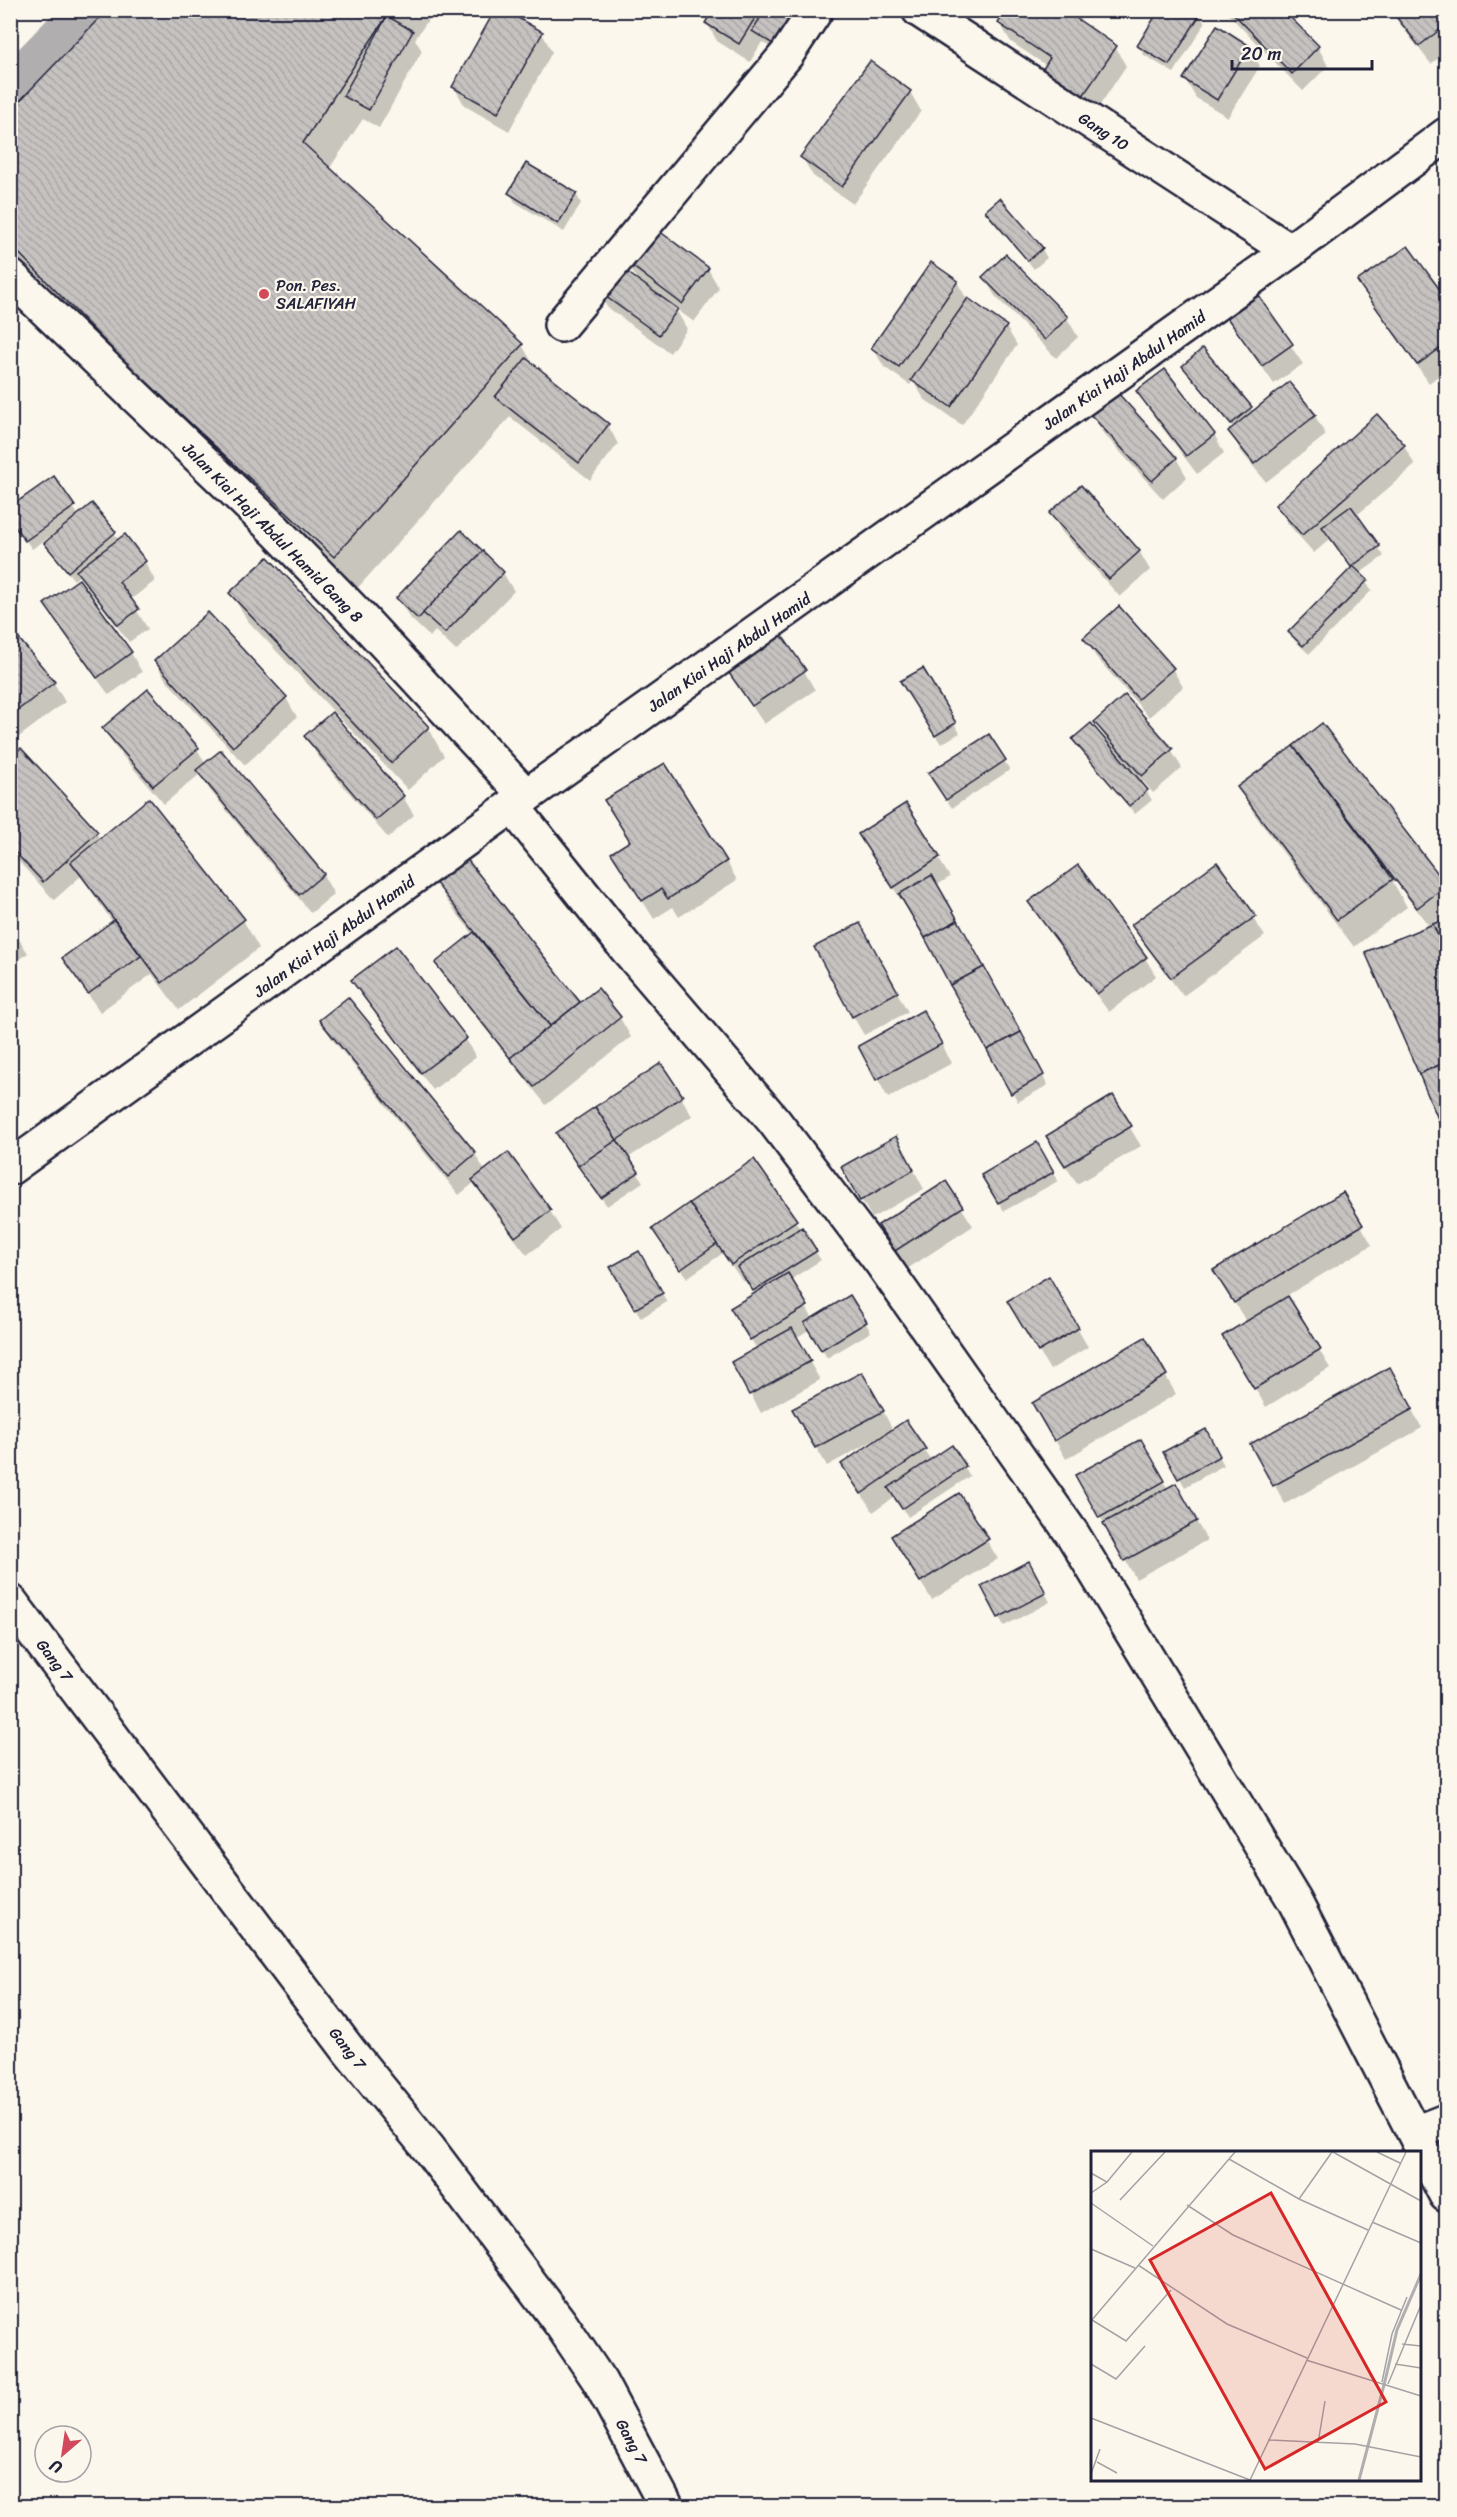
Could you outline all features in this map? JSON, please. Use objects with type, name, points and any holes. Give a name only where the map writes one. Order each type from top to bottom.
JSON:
[{"type":"street","points":[[561,325],[787,54],[816,10]]},
{"type":"street","name":"Gang 10","points":[[918,10],[1290,251]]},
{"type":"street","name":"Jalan Kiai Haji Abdul Hamid","points":[[10,1168],[1290,251],[1446,135]]},
{"type":"street","name":"Jalan Kiai Haji Abdul Hamid Gang 8","points":[[10,276],[276,531],[359,616],[520,802],[626,948],[781,1131],[881,1262],[1073,1535],[1294,1900],[1446,2196]]},
{"type":"street","name":"Gang 7","points":[[10,1601],[350,2052],[429,2149],[561,2324],[600,2382],[666,2506]]},
{"type":"street","points":[[1415,2133],[1446,2121]]},
{"type":"building","name":"Pon. Pes. SALAFIYAH","points":[[107,10],[391,10],[303,143],[523,344],[334,557],[127,364],[10,244],[10,111]]},
{"type":"building","points":[[495,10],[504,10],[543,32],[498,113],[452,87]]},
{"type":"building","points":[[713,10],[760,10],[739,44],[705,23]]},
{"type":"building","points":[[765,10],[809,10],[784,51],[752,31]]},
{"type":"building","points":[[1007,10],[1064,10],[1117,46],[1076,106],[1037,78],[1050,58],[998,23]]},
{"type":"building","points":[[1159,10],[1197,10],[1201,13],[1169,65],[1137,46]]},
{"type":"building","points":[[1230,10],[1283,10],[1319,46],[1292,74]]},
{"type":"building","points":[[1391,10],[1446,10],[1446,25],[1419,46]]},
{"type":"building","points":[[387,16],[413,31],[369,110],[343,96]]},
{"type":"building","points":[[1217,25],[1250,46],[1217,100],[1183,79]]},
{"type":"building","points":[[870,61],[911,91],[842,187],[800,157]]},
{"type":"building","points":[[526,163],[577,193],[558,224],[508,193]]},
{"type":"building","points":[[1000,198],[1043,248],[1028,261],[985,211]]},
{"type":"building","points":[[651,225],[709,268],[682,304],[624,260]]},
{"type":"building","points":[[1408,246],[1446,298],[1446,344],[1417,365],[1357,281]]},
{"type":"building","points":[[1006,254],[1068,317],[1045,340],[982,277]]},
{"type":"building","points":[[613,262],[678,309],[659,335],[594,288]]},
{"type":"building","points":[[931,262],[958,281],[899,367],[871,348]]},
{"type":"building","points":[[1254,289],[1293,344],[1262,366],[1222,311]]},
{"type":"building","points":[[968,298],[1007,326],[951,407],[911,380]]},
{"type":"building","points":[[1203,348],[1252,407],[1231,424],[1182,366]]},
{"type":"building","points":[[526,358],[609,424],[579,463],[495,397]]},
{"type":"building","points":[[1165,369],[1215,434],[1186,456],[1136,391]]},
{"type":"building","points":[[1289,382],[1316,415],[1254,464],[1228,431]]},
{"type":"building","points":[[1116,391],[1177,458],[1152,481],[1090,414]]},
{"type":"building","points":[[1377,414],[1405,445],[1302,535],[1275,505]]},
{"type":"building","points":[[54,476],[75,506],[25,541],[10,520],[10,507]]},
{"type":"building","points":[[1081,485],[1140,551],[1109,579],[1049,513]]},
{"type":"building","points":[[92,503],[116,532],[68,572],[44,543]]},
{"type":"building","points":[[1351,506],[1380,546],[1351,567],[1322,527]]},
{"type":"building","points":[[461,530],[483,551],[418,619],[396,598]]},
{"type":"building","points":[[125,534],[146,561],[119,582],[139,609],[118,625],[76,571]]},
{"type":"building","points":[[483,551],[504,572],[445,633],[423,613]]},
{"type":"building","points":[[268,557],[429,727],[391,763],[229,593]]},
{"type":"building","points":[[1353,566],[1368,580],[1303,646],[1288,632]]},
{"type":"building","points":[[79,579],[132,652],[97,678],[44,604]]},
{"type":"building","points":[[1119,606],[1174,668],[1138,699],[1083,638]]},
{"type":"building","points":[[208,612],[287,697],[233,747],[154,661]]},
{"type":"building","points":[[776,627],[806,670],[752,706],[722,663]]},
{"type":"building","points":[[10,628],[55,682],[10,716]]},
{"type":"building","points":[[923,668],[956,723],[935,736],[900,681]]},
{"type":"building","points":[[148,689],[199,748],[153,786],[102,728]]},
{"type":"building","points":[[1125,695],[1173,749],[1142,776],[1094,722]]},
{"type":"building","points":[[332,712],[404,796],[376,820],[304,736]]},
{"type":"building","points":[[1091,723],[1148,790],[1129,806],[1072,739]]},
{"type":"building","points":[[1322,723],[1446,884],[1417,908],[1293,746]]},
{"type":"building","points":[[989,734],[1006,760],[946,800],[928,773]]},
{"type":"building","points":[[1293,746],[1393,879],[1337,920],[1237,787]]},
{"type":"building","points":[[21,748],[98,832],[43,882],[10,847],[10,757]]},
{"type":"building","points":[[221,750],[324,874],[299,895],[196,770]]},
{"type":"building","points":[[665,763],[727,861],[668,899],[661,889],[642,901],[611,853],[630,841],[604,800]]},
{"type":"building","points":[[149,798],[245,919],[162,983],[71,862]]},
{"type":"building","points":[[906,803],[940,857],[893,888],[858,834]]},
{"type":"building","points":[[466,858],[580,1002],[550,1026],[435,882]]},
{"type":"building","points":[[1217,862],[1256,916],[1171,978],[1131,925]]},
{"type":"building","points":[[1078,865],[1147,957],[1097,994],[1028,902]]},
{"type":"building","points":[[932,875],[958,920],[925,938],[899,894]]},
{"type":"building","points":[[1446,918],[1446,956],[1433,924]]},
{"type":"building","points":[[114,920],[141,956],[88,994],[62,958]]},
{"type":"building","points":[[958,920],[984,967],[950,985],[925,938]]},
{"type":"building","points":[[860,923],[898,992],[852,1017],[814,947]]},
{"type":"building","points":[[1433,924],[1446,956],[1446,1062],[1419,1074],[1365,952]]},
{"type":"building","points":[[474,932],[550,1026],[510,1058],[435,963]]},
{"type":"building","points":[[396,946],[467,1038],[421,1073],[351,980]]},
{"type":"building","points":[[984,967],[1021,1032],[987,1050],[950,985]]},
{"type":"building","points":[[598,988],[621,1017],[534,1087],[510,1058]]},
{"type":"building","points":[[348,997],[476,1153],[448,1177],[319,1020]]},
{"type":"building","points":[[923,1010],[942,1044],[876,1080],[858,1046]]},
{"type":"building","points":[[1021,1032],[1044,1075],[1011,1094],[987,1050]]},
{"type":"building","points":[[1446,1062],[1446,1138],[1419,1074]]},
{"type":"building","points":[[661,1063],[683,1096],[617,1140],[595,1107]]},
{"type":"building","points":[[1113,1095],[1132,1126],[1065,1166],[1046,1136]]},
{"type":"building","points":[[595,1107],[617,1140],[578,1166],[556,1133]]},
{"type":"building","points":[[896,1136],[914,1170],[860,1201],[841,1167]]},
{"type":"building","points":[[617,1140],[639,1172],[601,1198],[578,1166]]},
{"type":"building","points":[[1037,1142],[1054,1172],[998,1203],[981,1175]]},
{"type":"building","points":[[508,1152],[551,1210],[515,1237],[472,1180]]},
{"type":"building","points":[[754,1159],[797,1220],[731,1265],[689,1203]]},
{"type":"building","points":[[946,1181],[963,1207],[895,1251],[878,1225]]},
{"type":"building","points":[[1343,1192],[1363,1225],[1234,1303],[1213,1270]]},
{"type":"building","points":[[689,1203],[717,1244],[680,1270],[652,1229]]},
{"type":"building","points":[[802,1227],[817,1251],[753,1291],[737,1267]]},
{"type":"building","points":[[639,1251],[663,1293],[635,1309],[610,1267]]},
{"type":"building","points":[[788,1273],[808,1306],[750,1340],[730,1308]]},
{"type":"building","points":[[1049,1276],[1079,1328],[1038,1352],[1007,1301]]},
{"type":"building","points":[[850,1295],[867,1322],[821,1350],[804,1323]]},
{"type":"building","points":[[1288,1296],[1321,1349],[1254,1389],[1222,1336]]},
{"type":"building","points":[[792,1328],[811,1361],[749,1395],[731,1362]]},
{"type":"building","points":[[1145,1337],[1167,1375],[1054,1441],[1032,1403]]},
{"type":"building","points":[[1390,1367],[1413,1409],[1273,1486],[1250,1444]]},
{"type":"building","points":[[862,1372],[884,1411],[815,1448],[792,1409]]},
{"type":"building","points":[[906,1420],[926,1449],[861,1494],[841,1464]]},
{"type":"building","points":[[1206,1429],[1220,1456],[1178,1479],[1163,1452]]},
{"type":"building","points":[[1141,1439],[1165,1481],[1099,1518],[1075,1475]]},
{"type":"building","points":[[952,1445],[966,1466],[902,1509],[888,1488]]},
{"type":"building","points":[[1176,1483],[1197,1521],[1124,1561],[1103,1523]]},
{"type":"building","points":[[959,1493],[989,1539],[920,1582],[891,1536]]},
{"type":"building","points":[[1029,1561],[1046,1593],[998,1618],[981,1586]]},
{"type":"waterway","points":[[10,92],[90,10]]},
{"type":"place","name":"Pon. Pes. SALAFIYAH","points":[[264,294]]}]
